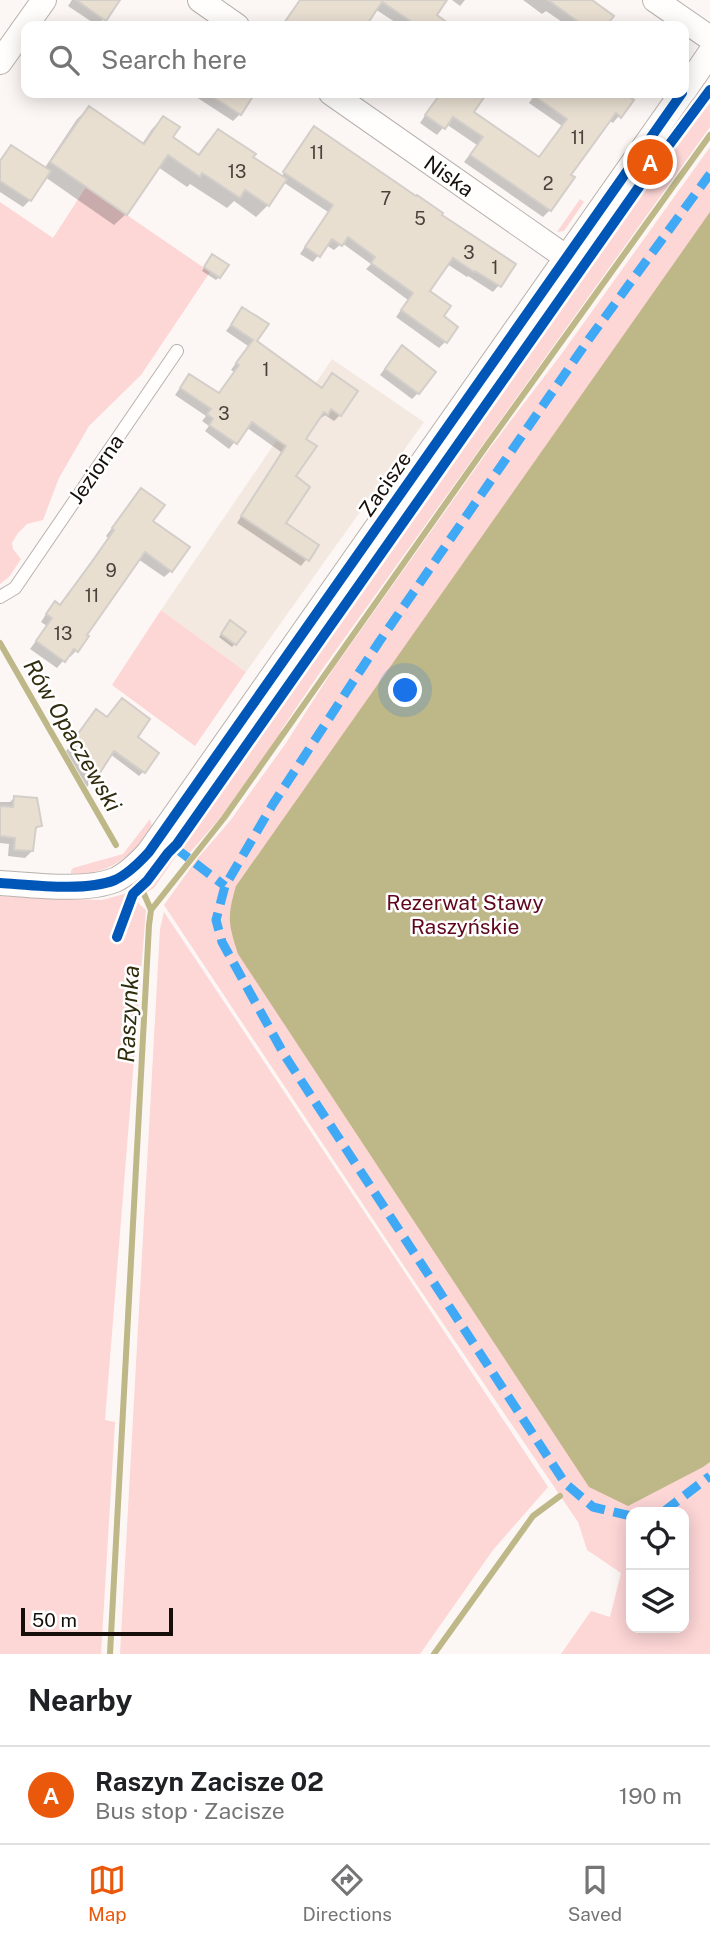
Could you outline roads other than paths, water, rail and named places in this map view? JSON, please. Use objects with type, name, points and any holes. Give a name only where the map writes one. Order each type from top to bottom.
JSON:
[{"type":"street","points":[[29,21],[44,0]]},
{"type":"street","points":[[200,0],[230,21]]},
{"type":"street","points":[[655,0],[685,21]]},
{"type":"street","points":[[689,23],[710,38]]},
{"type":"street","points":[[0,61],[21,32]]},
{"type":"street","name":"Zacisze","points":[[689,83],[710,53]]},
{"type":"street","name":"Niska","points":[[338,98],[567,258]]},
{"type":"street","name":"Zacisze","points":[[0,883],[70,886],[105,883],[128,873],[141,861],[679,98]]},
{"type":"lane","name":"Jeziorna","points":[[0,597],[15,588],[177,351]]},
{"type":"waterway","name":"Raszynka","points":[[110,1654],[151,910],[224,818],[710,135]]},
{"type":"waterway","name":"Rów Opaczewski","points":[[0,643],[116,845]]},
{"type":"waterway","name":"Rów Opaczewski","points":[[144,894],[151,910]]},
{"type":"waterway","points":[[434,1654],[533,1516],[560,1496]]},
{"type":"place","name":"Raszyn Zacisze 02","points":[[650,162]]},
{"type":"park label","name":"Rezerwat Stawy Raszyńskie","points":[[465,914]]}]
